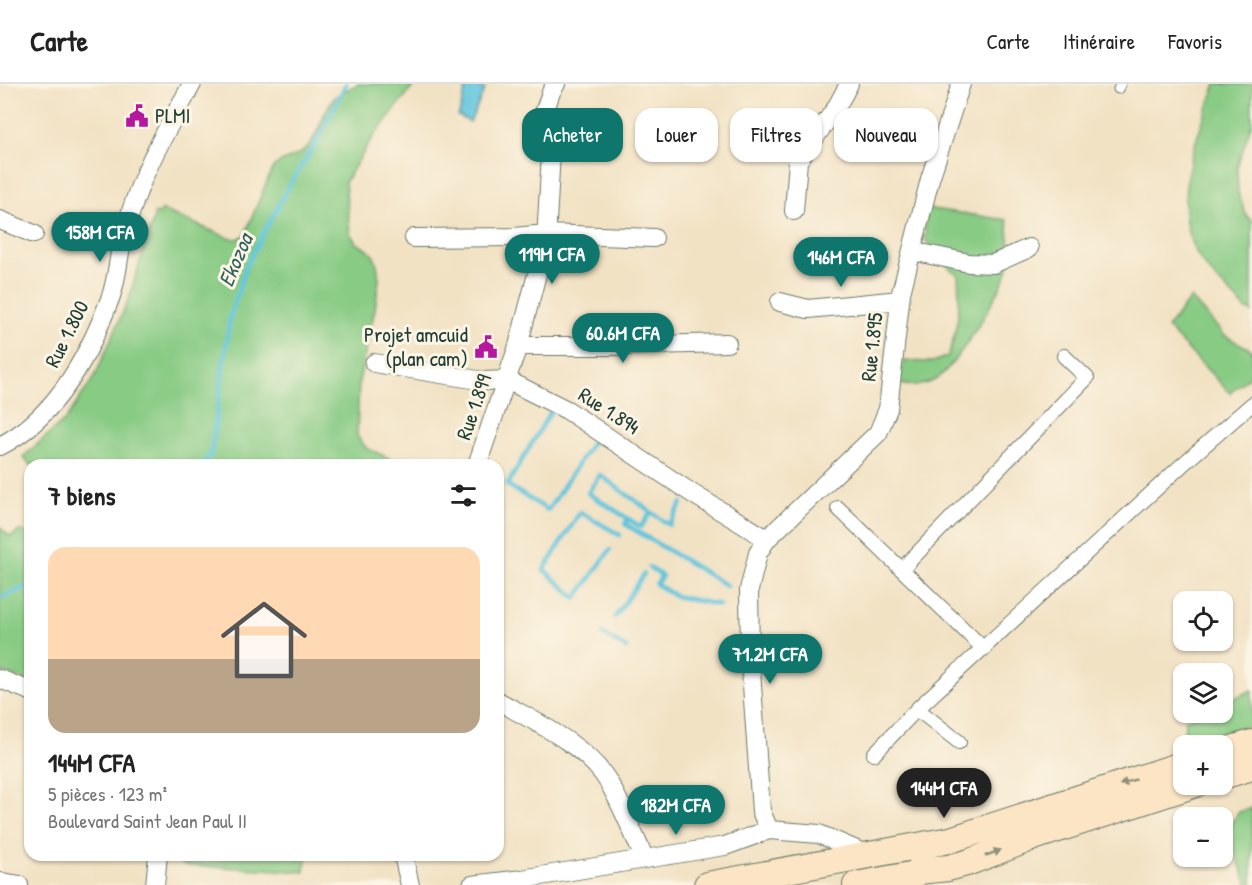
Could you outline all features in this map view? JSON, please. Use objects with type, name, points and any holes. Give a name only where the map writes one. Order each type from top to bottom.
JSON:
[{"type":"main road","points":[[1233,749],[1252,743]]},
{"type":"main road","points":[[1233,773],[1252,767]]},
{"type":"main road","points":[[707,885],[950,840],[1173,768]]},
{"type":"main road","points":[[856,885],[912,879],[948,868],[971,874],[1034,837],[1173,792]]},
{"type":"main road","points":[[950,840],[971,874]]},
{"type":"main road","points":[[900,849],[912,879]]},
{"type":"street","name":"Rue 1.800","points":[[0,446],[43,416],[68,384],[93,340],[112,294],[122,243],[141,184],[157,147],[192,84]]},
{"type":"street","name":"Rue 1.899","points":[[479,459],[518,346],[546,234],[551,152],[550,120],[544,113],[556,84]]},
{"type":"street","points":[[794,211],[798,161],[836,108],[849,84]]},
{"type":"street","name":"Rue 1.895","points":[[767,539],[878,433],[888,409],[900,300],[930,179],[961,84]]},
{"type":"street","points":[[0,220],[34,234]]},
{"type":"street","points":[[414,238],[514,237],[546,234],[654,238]]},
{"type":"street","points":[[912,251],[969,263],[993,264],[1029,248]]},
{"type":"street","points":[[780,302],[808,309],[900,300]]},
{"type":"street","points":[[518,346],[727,343]]},
{"type":"street","points":[[902,569],[1087,378],[1064,356]]},
{"type":"street","name":"Rue 1.894","points":[[374,363],[473,380],[507,380],[567,410],[693,494],[767,539]]},
{"type":"street","points":[[874,754],[917,709],[1182,465],[1252,404]]},
{"type":"street","points":[[838,508],[984,649]]},
{"type":"street","points":[[767,539],[758,553],[749,590],[750,657],[761,811],[769,830]]},
{"type":"street","points":[[0,679],[24,689]]},
{"type":"street","points":[[504,704],[547,729],[590,759],[609,782],[645,859]]},
{"type":"street","points":[[917,709],[959,741]]},
{"type":"street","points":[[472,885],[726,846],[769,830],[819,834],[869,856],[912,879]]},
{"type":"street","points":[[155,885],[157,861]]},
{"type":"street","points":[[404,861],[410,885]]},
{"type":"street","points":[[0,882],[19,885]]},
{"type":"green space","points":[[357,84],[415,84],[373,137],[345,182],[350,233],[356,243],[373,255],[379,280],[359,381],[357,436],[366,448],[389,459],[25,459],[23,457],[66,419],[95,376],[129,298],[155,213],[160,214],[162,210],[229,238],[237,239],[244,236],[273,167],[308,147],[325,112],[339,94]]},
{"type":"green space","points":[[1216,84],[1252,84],[1252,123],[1237,167],[1238,193],[1247,217],[1252,220],[1252,313],[1202,262],[1189,236],[1185,215],[1185,193],[1194,147]]},
{"type":"green space","points":[[926,208],[1007,220],[1009,260],[1007,271],[996,296],[952,363],[933,381],[920,385],[906,385],[898,383],[904,361],[933,362],[948,356],[958,316],[958,275],[941,261],[925,239]]},
{"type":"green space","points":[[1191,298],[1225,336],[1252,350],[1252,374],[1230,393],[1167,328]]},
{"type":"green space","points":[[0,527],[10,537],[21,530],[24,532],[24,679],[0,672]]},
{"type":"green space","points":[[1252,690],[1252,726],[1211,735],[1184,735],[1185,723],[1233,723],[1233,699]]},
{"type":"green space","points":[[1252,808],[1252,885],[1248,885],[1233,848],[1233,821],[1239,812]]},
{"type":"green space","points":[[178,861],[306,861],[304,872],[182,864]]},
{"type":"water","points":[[468,84],[485,89],[470,122],[458,116]]},
{"type":"waterway","name":"Ekozoa","points":[[207,459],[211,454],[230,317],[247,264],[290,184],[316,143],[346,84]]},
{"type":"waterway","points":[[551,411],[507,485],[548,510],[593,441]]},
{"type":"waterway","points":[[651,512],[641,527],[588,493],[600,475],[669,525],[682,503]]},
{"type":"waterway","points":[[576,598],[544,570],[580,512],[620,535]]},
{"type":"waterway","points":[[628,519],[625,524],[727,586]]},
{"type":"waterway","points":[[579,594],[610,550]]},
{"type":"waterway","points":[[649,567],[662,576],[656,584],[675,596],[719,605]]},
{"type":"waterway","points":[[615,617],[644,574]]},
{"type":"waterway","name":"Ekozoa","points":[[3,597],[24,588]]},
{"type":"waterway","points":[[603,634],[626,648]]},
{"type":"place","name":"PLMI","points":[[137,116]]},
{"type":"place","name":"Projet amcuid (plan cam)","points":[[486,347]]}]
